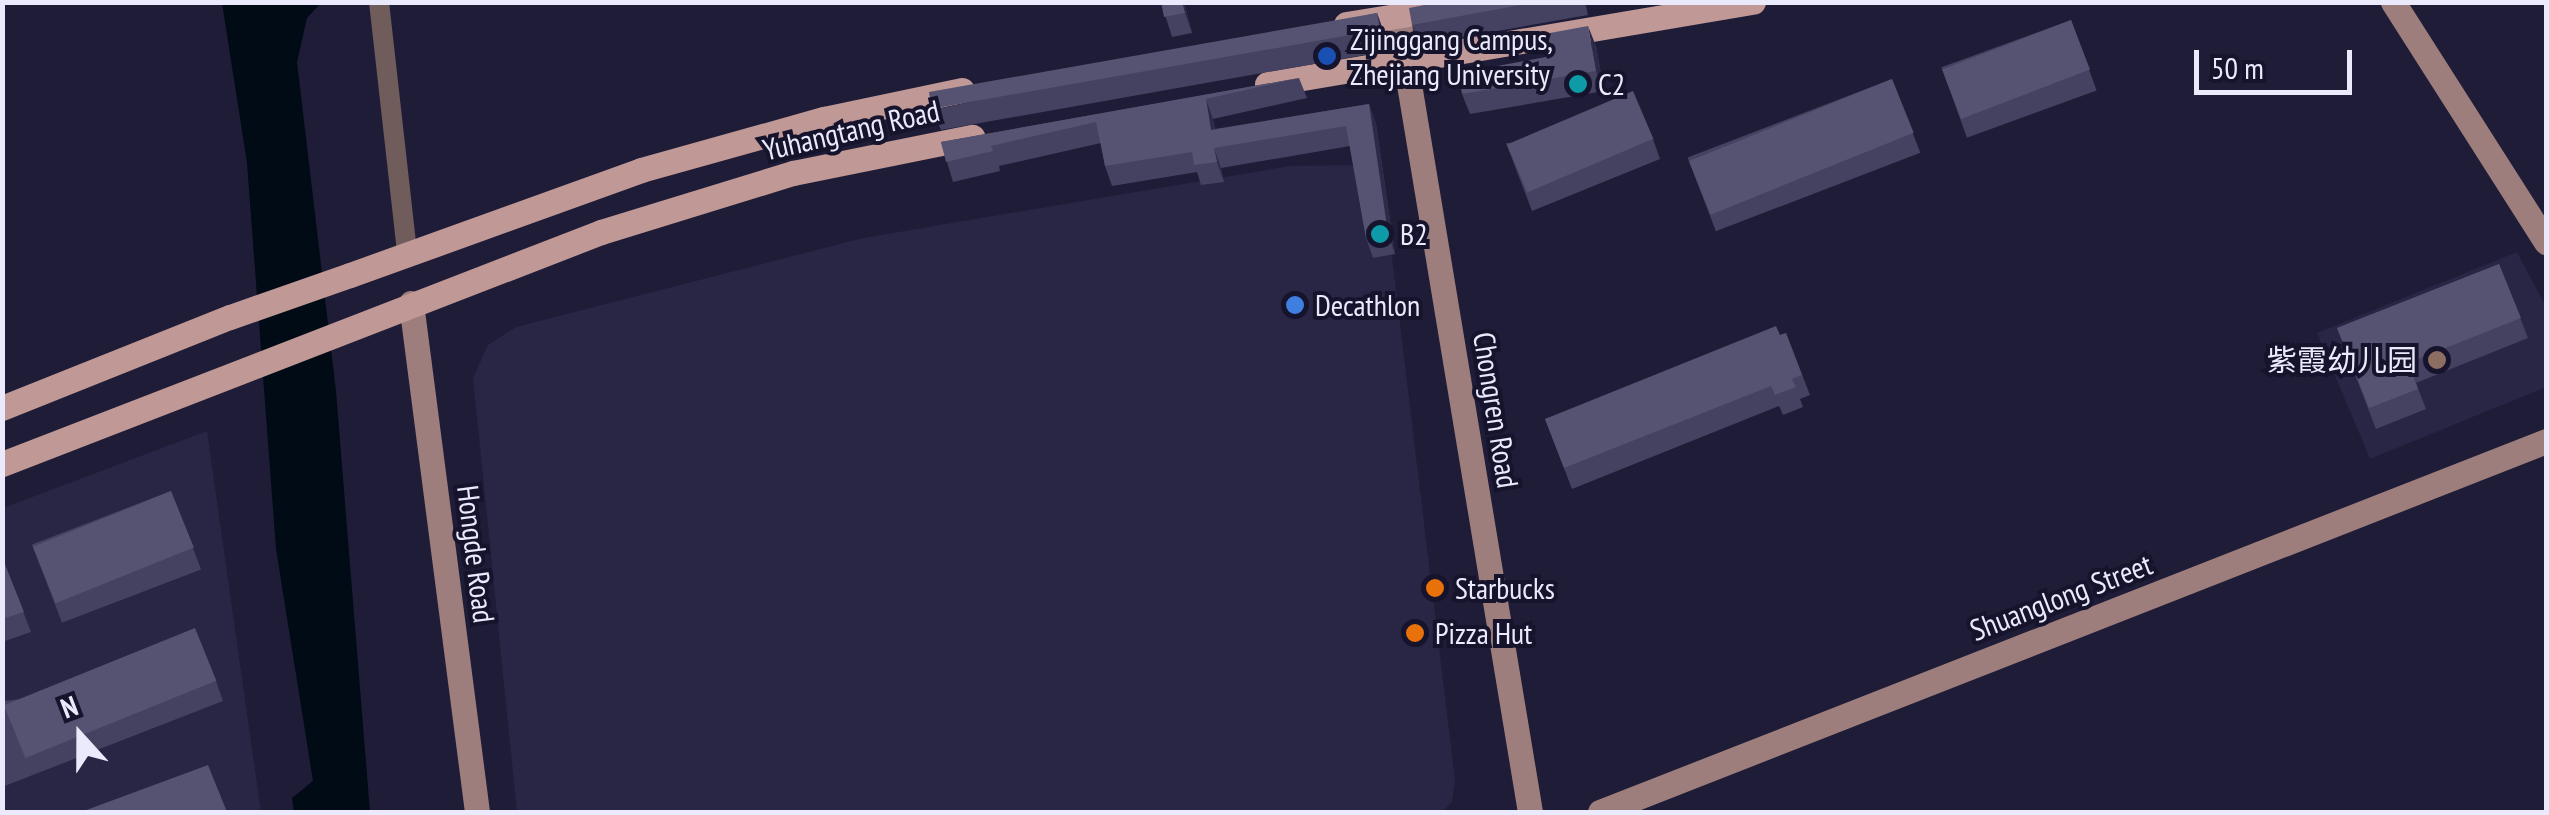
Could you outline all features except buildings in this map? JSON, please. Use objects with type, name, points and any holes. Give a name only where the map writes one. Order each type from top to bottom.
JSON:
[{"type":"main road","points":[[1327,26],[1484,2]]},
{"type":"main road","points":[[1245,88],[1753,2]]},
{"type":"main road","name":"Yuhangtang Road","points":[[2,408],[230,316],[641,170],[824,119],[993,84]]},
{"type":"main road","name":"Yuhangtang Road","points":[[2,464],[601,232],[793,174],[996,132]]},
{"type":"street","points":[[379,2],[407,253]]},
{"type":"street","points":[[2393,2],[2546,242]]},
{"type":"street","name":"Chongren Road","points":[[1398,18],[1530,812]]},
{"type":"street","name":"Hongde Road","points":[[411,303],[477,812]]},
{"type":"street","name":"Shuanglong Street","points":[[1600,812],[2546,441]]},
{"type":"shaded area","points":[[222,3],[321,3],[307,18],[297,62],[336,391],[370,812],[294,812],[292,798],[313,781],[276,549],[247,163]]},
{"type":"shaded area","points":[[1358,165],[1385,199],[1455,780],[1452,802],[1442,812],[517,812],[473,378],[488,345],[516,327],[863,238],[1290,166]]},
{"type":"shaded area","name":"紫霞幼儿园","points":[[2517,252],[2546,307],[2546,387],[2370,459],[2317,333]]},
{"type":"shaded area","points":[[207,431],[261,812],[3,812],[3,508]]},
{"type":"place","name":"Zijinggang Campus, Zhejiang University","points":[[1327,56]]},
{"type":"place","name":"C2","points":[[1578,84]]},
{"type":"place","name":"B2","points":[[1380,234]]},
{"type":"place","name":"Decathlon","points":[[1295,305]]},
{"type":"place","name":"紫霞幼儿园","points":[[2437,360]]},
{"type":"place","name":"Starbucks","points":[[1435,588]]},
{"type":"place","name":"Pizza Hut","points":[[1415,633]]}]
